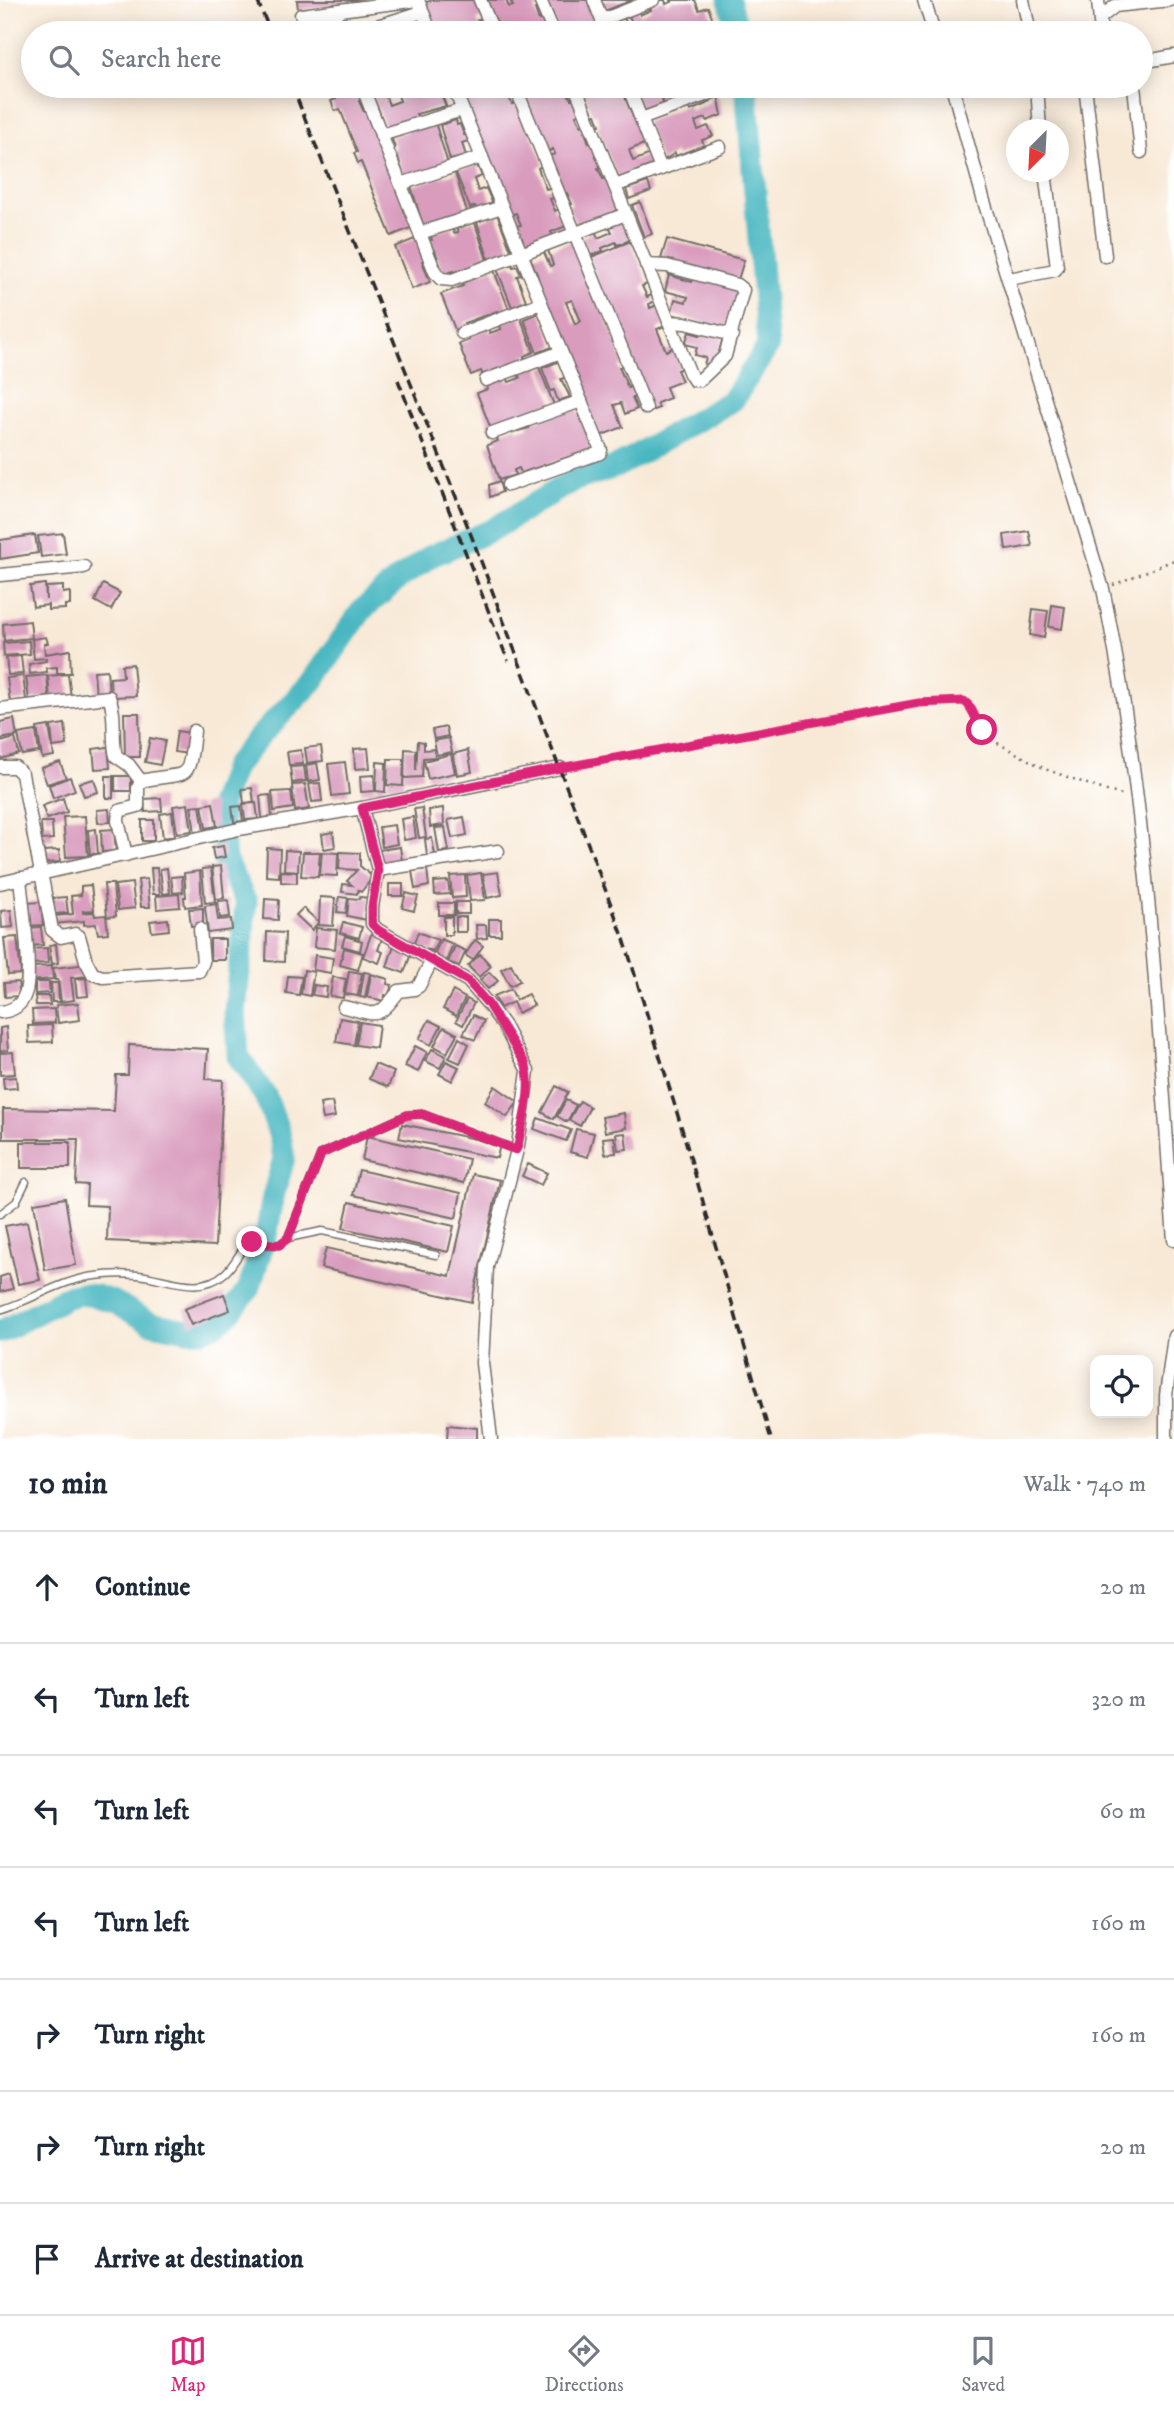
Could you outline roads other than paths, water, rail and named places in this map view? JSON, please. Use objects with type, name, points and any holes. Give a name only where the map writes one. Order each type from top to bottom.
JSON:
[{"type":"street","points":[[301,15],[418,0],[426,21]]},
{"type":"street","points":[[480,0],[489,21]]},
{"type":"street","points":[[540,0],[549,21]]},
{"type":"street","points":[[594,0],[602,20],[651,0]]},
{"type":"street","points":[[923,0],[930,21]]},
{"type":"street","points":[[1023,0],[1027,21]]},
{"type":"street","points":[[1098,0],[1100,21]]},
{"type":"street","points":[[1100,18],[1115,6],[1170,0]]},
{"type":"street","points":[[333,10],[337,21]]},
{"type":"street","points":[[393,21],[422,12]]},
{"type":"street","points":[[1153,60],[1174,56]]},
{"type":"street","points":[[367,98],[437,276],[447,281],[626,214]]},
{"type":"street","points":[[458,98],[601,450],[600,453],[508,485]]},
{"type":"street","points":[[520,98],[646,408]]},
{"type":"street","points":[[580,98],[646,265],[690,374],[694,380],[704,377],[725,356],[743,295],[741,287],[667,266],[646,265]]},
{"type":"street","points":[[633,98],[661,169]]},
{"type":"street","points":[[641,119],[697,98]]},
{"type":"street","points":[[955,98],[983,198],[1103,589],[1113,633],[1137,799],[1154,970],[1174,1240]]},
{"type":"street","points":[[1038,98],[1039,119]]},
{"type":"street","points":[[1086,98],[1105,256]]},
{"type":"street","points":[[1135,98],[1141,152]]},
{"type":"street","points":[[381,135],[462,110]]},
{"type":"street","points":[[615,186],[720,147]]},
{"type":"street","points":[[401,184],[482,157]]},
{"type":"street","points":[[1009,279],[1055,270],[1057,267],[1046,182]]},
{"type":"street","points":[[420,233],[502,206]]},
{"type":"street","points":[[462,333],[541,303]]},
{"type":"street","points":[[669,322],[685,323],[732,335]]},
{"type":"street","points":[[486,380],[561,352]]},
{"type":"street","points":[[492,433],[581,401]]},
{"type":"street","points":[[0,575],[85,567]]},
{"type":"street","points":[[0,709],[109,697],[113,707],[113,745],[116,756],[130,765],[141,781]]},
{"type":"street","points":[[141,781],[184,773],[190,767],[194,731]]},
{"type":"street","points":[[0,767],[15,766],[22,774],[52,930],[61,937],[79,936],[86,961],[96,976],[199,971],[203,962],[200,929]]},
{"type":"street","points":[[0,883],[239,829],[362,808],[560,768]]},
{"type":"street","points":[[126,855],[118,814],[122,809],[138,806],[138,788],[141,781]]},
{"type":"street","points":[[362,808],[378,870],[372,924],[468,981],[488,1004],[522,1056],[528,1071],[517,1148],[488,1266],[482,1363],[491,1439]]},
{"type":"street","points":[[378,870],[498,850]]},
{"type":"street","points":[[0,1013],[11,1011],[19,1004],[28,985],[20,878]]},
{"type":"street","points":[[344,1007],[373,1014],[382,1012],[399,991],[419,986],[432,960]]},
{"type":"street","points":[[1166,1439],[1166,1395],[1174,1336]]},
{"type":"lane","points":[[288,1238],[321,1154],[407,1115],[427,1115],[517,1148]]},
{"type":"lane","points":[[0,1214],[16,1202],[26,1182]]},
{"type":"lane","points":[[0,1310],[25,1302],[55,1286],[98,1275],[140,1275],[193,1286],[204,1284],[224,1274],[246,1244],[252,1242],[279,1245],[288,1238],[327,1231],[436,1255]]},
{"type":"waterway","points":[[729,0],[735,21]]},
{"type":"waterway","points":[[0,1332],[67,1297],[80,1294],[114,1302],[151,1323],[187,1330],[203,1330],[225,1318],[249,1289],[267,1231],[284,1158],[280,1136],[266,1097],[238,1056],[235,1011],[246,902],[225,860],[220,806],[234,767],[313,681],[362,610],[397,580],[431,556],[492,530],[572,481],[618,466],[733,400],[768,346],[747,98]]},
{"type":"railway","points":[[257,0],[266,21]]},
{"type":"railway","points":[[297,98],[468,527],[624,939],[685,1139],[771,1439]]},
{"type":"railway","points":[[398,380],[508,661]]}]
